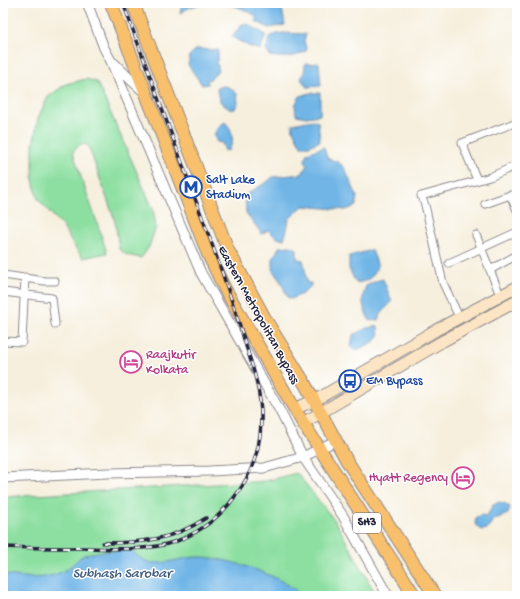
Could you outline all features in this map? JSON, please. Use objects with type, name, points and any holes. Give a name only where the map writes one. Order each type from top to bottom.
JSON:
[{"type":"main road","name":"Eastern Metropolitan Bypass","points":[[111,3],[144,92],[208,254],[225,289],[303,423],[415,596]]},
{"type":"main road","name":"Eastern Metropolitan Bypass","points":[[134,3],[228,250],[268,324],[306,384],[335,441],[435,596]]},
{"type":"main road","points":[[295,409],[344,384],[517,286]]},
{"type":"main road","points":[[303,423],[443,341],[517,301]]},
{"type":"street","points":[[88,4],[104,48],[201,273],[280,411],[303,458],[343,516],[388,596]]},
{"type":"street","points":[[110,59],[144,92]]},
{"type":"street","points":[[477,180],[462,143],[517,122]]},
{"type":"street","points":[[460,317],[443,283],[425,205],[421,196],[490,177],[517,165]]},
{"type":"street","points":[[485,204],[510,195],[517,210]]},
{"type":"street","points":[[450,263],[517,232]]},
{"type":"street","points":[[476,235],[500,295]]},
{"type":"street","points":[[490,270],[517,255]]},
{"type":"street","points":[[3,275],[25,277],[45,282],[55,280]]},
{"type":"street","points":[[3,341],[22,342],[25,277]]},
{"type":"street","points":[[3,292],[52,298],[55,324]]},
{"type":"street","points":[[3,478],[264,468],[303,458],[335,441]]},
{"type":"green space","points":[[86,79],[97,82],[153,209],[156,227],[149,247],[141,258],[127,255],[119,249],[115,221],[88,145],[80,144],[73,152],[107,253],[83,258],[63,227],[38,199],[33,180],[33,145],[38,118],[48,97],[66,84]]},
{"type":"green space","points":[[297,473],[335,521],[377,596],[3,596],[3,497],[265,481]]},
{"type":"water","points":[[182,3],[210,3],[202,4],[188,8],[180,13]]},
{"type":"water","points":[[218,3],[281,3],[285,25],[269,28],[255,21],[257,17],[235,6]]},
{"type":"water","points":[[242,24],[248,24],[266,35],[260,50],[248,46],[232,37]]},
{"type":"water","points":[[282,33],[306,34],[304,41],[307,50],[298,55],[289,57],[270,56],[266,50],[270,36]]},
{"type":"water","points":[[196,49],[218,50],[218,61],[216,64],[218,65],[218,70],[211,79],[207,80],[208,84],[202,85],[188,65],[190,55]]},
{"type":"water","points":[[319,63],[321,86],[307,87],[301,79],[304,73],[305,64]]},
{"type":"water","points":[[222,86],[231,88],[237,94],[238,103],[234,110],[223,105],[219,100],[217,88]]},
{"type":"water","points":[[310,93],[320,93],[320,115],[306,117],[296,115],[295,105],[300,96]]},
{"type":"water","points":[[313,120],[318,122],[320,141],[309,146],[301,146],[293,130],[292,124]]},
{"type":"water","points":[[225,122],[232,133],[232,145],[230,146],[229,150],[225,151],[222,143],[217,142],[214,136],[217,128]]},
{"type":"water","points":[[324,147],[327,158],[338,162],[344,167],[357,196],[356,206],[346,210],[303,206],[289,219],[284,239],[277,238],[268,230],[262,234],[246,213],[245,195],[273,177],[302,174],[307,165],[305,160],[307,153]]},
{"type":"water","points":[[290,246],[297,249],[297,259],[303,260],[307,283],[311,283],[311,286],[304,293],[291,299],[288,298],[281,282],[273,271],[273,259],[279,247]]},
{"type":"water","points":[[372,250],[378,266],[370,278],[356,283],[349,269],[349,256]]},
{"type":"water","points":[[383,279],[392,302],[383,311],[378,320],[370,321],[363,304],[364,291],[366,286]]},
{"type":"water","points":[[378,326],[379,336],[375,341],[355,351],[351,346],[353,335],[367,328]]},
{"type":"water","points":[[499,502],[510,507],[508,514],[493,520],[487,529],[481,530],[475,524],[476,517],[481,515],[487,516],[493,505]]},
{"type":"water","name":"Subhash Sarobar","points":[[131,550],[142,559],[152,563],[197,557],[222,560],[237,564],[282,581],[301,596],[3,596],[3,574],[19,577],[44,577],[60,573],[84,555],[90,553]]},
{"type":"railway","points":[[3,547],[133,549],[177,541],[195,533],[211,522],[225,509],[237,494],[247,477],[254,460],[259,441],[261,412],[257,383],[252,364],[217,259],[123,3]]},
{"type":"railway","points":[[103,543],[157,539],[181,531],[206,518]]},
{"type":"place","name":"Salt Lake Stadium","points":[[191,187]]},
{"type":"place","name":"Raajkutir Kolkata","points":[[131,362]]},
{"type":"place","name":"EM Bypass","points":[[350,381]]},
{"type":"place","name":"Hyatt Regency","points":[[463,478]]}]
